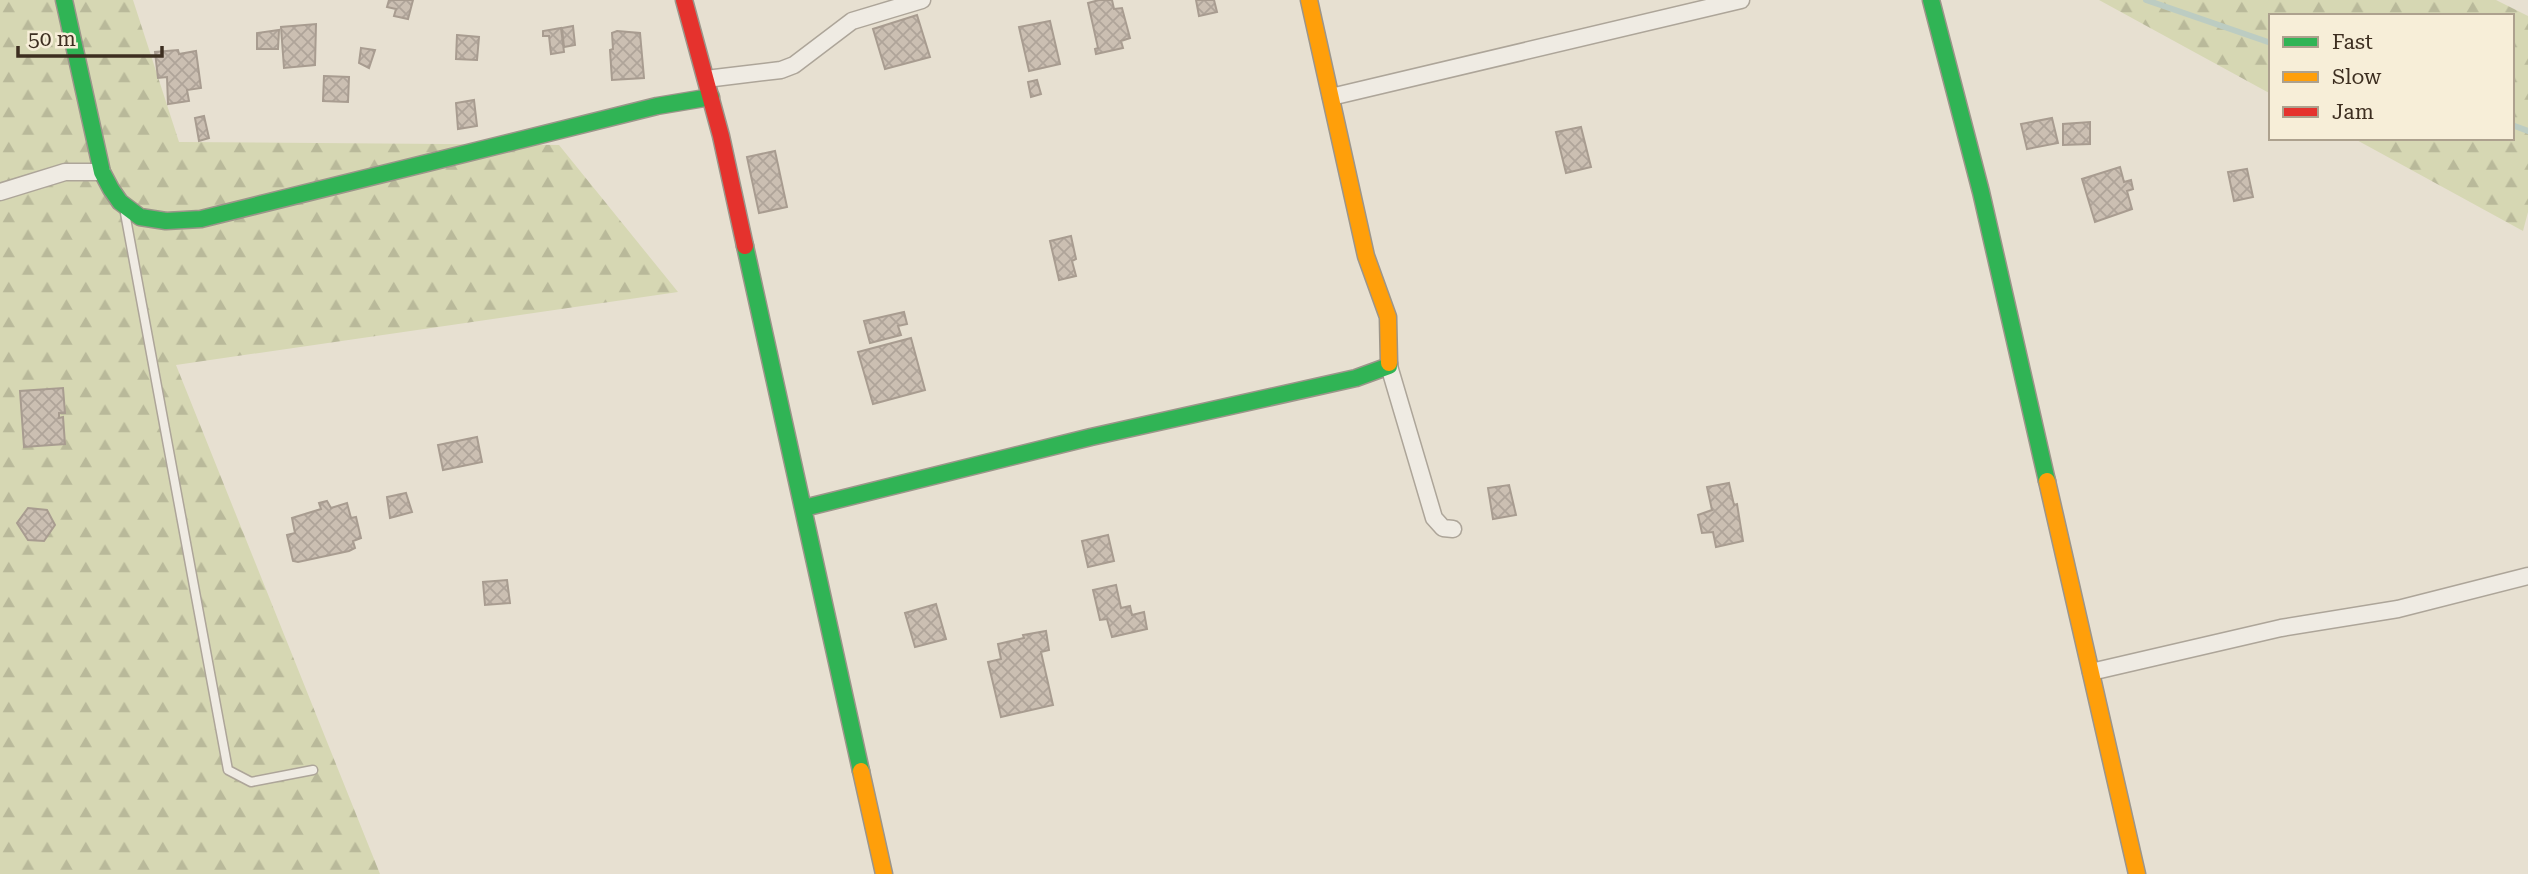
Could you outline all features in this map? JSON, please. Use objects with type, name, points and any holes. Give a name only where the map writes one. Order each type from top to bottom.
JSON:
[{"type":"street","points":[[64,0],[102,172],[114,197],[125,210],[152,221],[201,219],[657,106],[710,97]]},
{"type":"street","points":[[684,0],[706,79],[884,874]]},
{"type":"street","points":[[706,79],[794,65],[852,21],[922,0]]},
{"type":"street","points":[[1309,0],[1366,256],[1388,317],[1389,366],[1434,519],[1443,528],[1453,529]]},
{"type":"street","points":[[1331,97],[1741,0]]},
{"type":"street","points":[[1931,0],[1981,192],[2137,874]]},
{"type":"street","points":[[0,192],[65,172],[102,172]]},
{"type":"street","points":[[804,508],[1091,437],[1356,378],[1389,366]]},
{"type":"street","points":[[2091,672],[2281,628],[2398,610],[2528,576]]},
{"type":"lane","points":[[125,210],[228,770],[251,782],[313,770]]},
{"type":"green space","points":[[0,0],[133,0],[179,142],[559,145],[678,292],[176,365],[380,874],[0,874]]},
{"type":"green space","points":[[2099,0],[2496,0],[2528,16],[2528,212],[2523,231],[2357,140],[2514,140],[2514,14],[2269,14],[2269,93]]},
{"type":"building","points":[[389,0],[413,0],[408,19],[394,16],[396,9],[387,7]]},
{"type":"building","points":[[1112,0],[1114,9],[1122,8],[1130,38],[1121,41],[1123,48],[1096,54],[1095,49],[1098,48],[1088,3]]},
{"type":"building","points":[[1196,0],[1214,0],[1217,12],[1199,16]]},
{"type":"building","points":[[917,15],[930,57],[885,69],[873,29]]},
{"type":"building","points":[[1050,21],[1060,64],[1029,71],[1019,27]]},
{"type":"building","points":[[316,24],[315,65],[284,68],[281,27]]},
{"type":"building","points":[[573,26],[575,45],[564,47],[562,28]]},
{"type":"building","points":[[561,28],[564,52],[551,54],[549,36],[543,36],[543,31]]},
{"type":"building","points":[[279,30],[278,49],[257,49],[257,33]]},
{"type":"building","points":[[612,33],[640,33],[644,78],[612,80],[610,50],[613,49]]},
{"type":"building","points":[[457,35],[479,37],[477,60],[456,59]]},
{"type":"building","points":[[361,48],[375,50],[369,68],[359,63]]},
{"type":"building","points":[[178,50],[179,54],[196,51],[201,88],[187,90],[189,101],[168,104],[167,77],[158,78],[155,52]]},
{"type":"building","points":[[324,76],[349,77],[348,102],[323,101]]},
{"type":"building","points":[[1037,80],[1041,94],[1031,97],[1028,82]]},
{"type":"building","points":[[474,100],[477,126],[458,129],[456,103]]},
{"type":"building","points":[[204,116],[209,138],[199,141],[195,118]]},
{"type":"building","points":[[2052,118],[2058,143],[2027,149],[2021,124]]},
{"type":"building","points":[[2090,122],[2090,144],[2063,145],[2063,124]]},
{"type":"building","points":[[1581,127],[1591,167],[1566,173],[1556,132]]},
{"type":"building","points":[[775,151],[787,207],[759,213],[747,157]]},
{"type":"building","points":[[2120,167],[2124,182],[2131,180],[2133,189],[2127,191],[2132,209],[2095,222],[2082,179]]},
{"type":"building","points":[[2247,169],[2253,197],[2234,201],[2228,172]]},
{"type":"building","points":[[1071,236],[1076,259],[1072,261],[1076,276],[1059,280],[1050,241]]},
{"type":"building","points":[[904,312],[907,324],[898,326],[901,335],[870,343],[864,321]]},
{"type":"building","points":[[911,338],[925,390],[873,404],[858,352]]},
{"type":"building","points":[[63,388],[65,413],[59,413],[59,418],[63,417],[65,444],[24,447],[20,391]]},
{"type":"building","points":[[477,437],[482,462],[443,470],[438,445]]},
{"type":"building","points":[[1729,483],[1734,505],[1737,504],[1743,541],[1716,547],[1713,532],[1702,533],[1698,515],[1712,510],[1707,487]]},
{"type":"building","points":[[1509,485],[1516,515],[1493,519],[1488,488]]},
{"type":"building","points":[[406,493],[412,512],[390,518],[387,497]]},
{"type":"building","points":[[327,501],[331,508],[347,503],[351,518],[356,517],[361,538],[353,541],[355,548],[349,551],[293,561],[287,535],[295,533],[292,518],[321,509],[319,503]]},
{"type":"building","points":[[28,508],[47,510],[55,525],[44,541],[28,540],[17,523]]},
{"type":"building","points":[[1108,535],[1114,561],[1088,567],[1082,541]]},
{"type":"building","points":[[507,580],[510,603],[485,605],[483,582]]},
{"type":"building","points":[[1116,585],[1121,608],[1130,606],[1132,615],[1144,612],[1147,629],[1112,637],[1107,619],[1100,620],[1093,590]]},
{"type":"building","points":[[936,604],[946,639],[915,647],[905,613]]},
{"type":"building","points":[[1046,631],[1049,650],[1041,652],[1053,705],[1001,717],[988,662],[1001,659],[998,644],[1024,638],[1023,635]]},
{"type":"waterway","points":[[2146,0],[2269,42]]},
{"type":"waterway","points":[[2514,126],[2528,131]]},
{"type":"traffic: fast","points":[[64,0],[102,172],[120,202],[140,217],[166,221],[201,219],[657,106],[711,97]]},
{"type":"traffic: fast","points":[[1931,0],[1981,192],[2047,481]]},
{"type":"traffic: fast","points":[[745,246],[861,771]]},
{"type":"traffic: fast","points":[[804,508],[1091,437],[1356,378],[1389,366],[1389,363]]},
{"type":"traffic: slow","points":[[1309,0],[1366,256],[1388,317],[1389,363]]},
{"type":"traffic: slow","points":[[2047,481],[2137,874]]},
{"type":"traffic: slow","points":[[861,771],[884,874]]},
{"type":"traffic: jam","points":[[684,0],[721,136],[745,246]]}]
